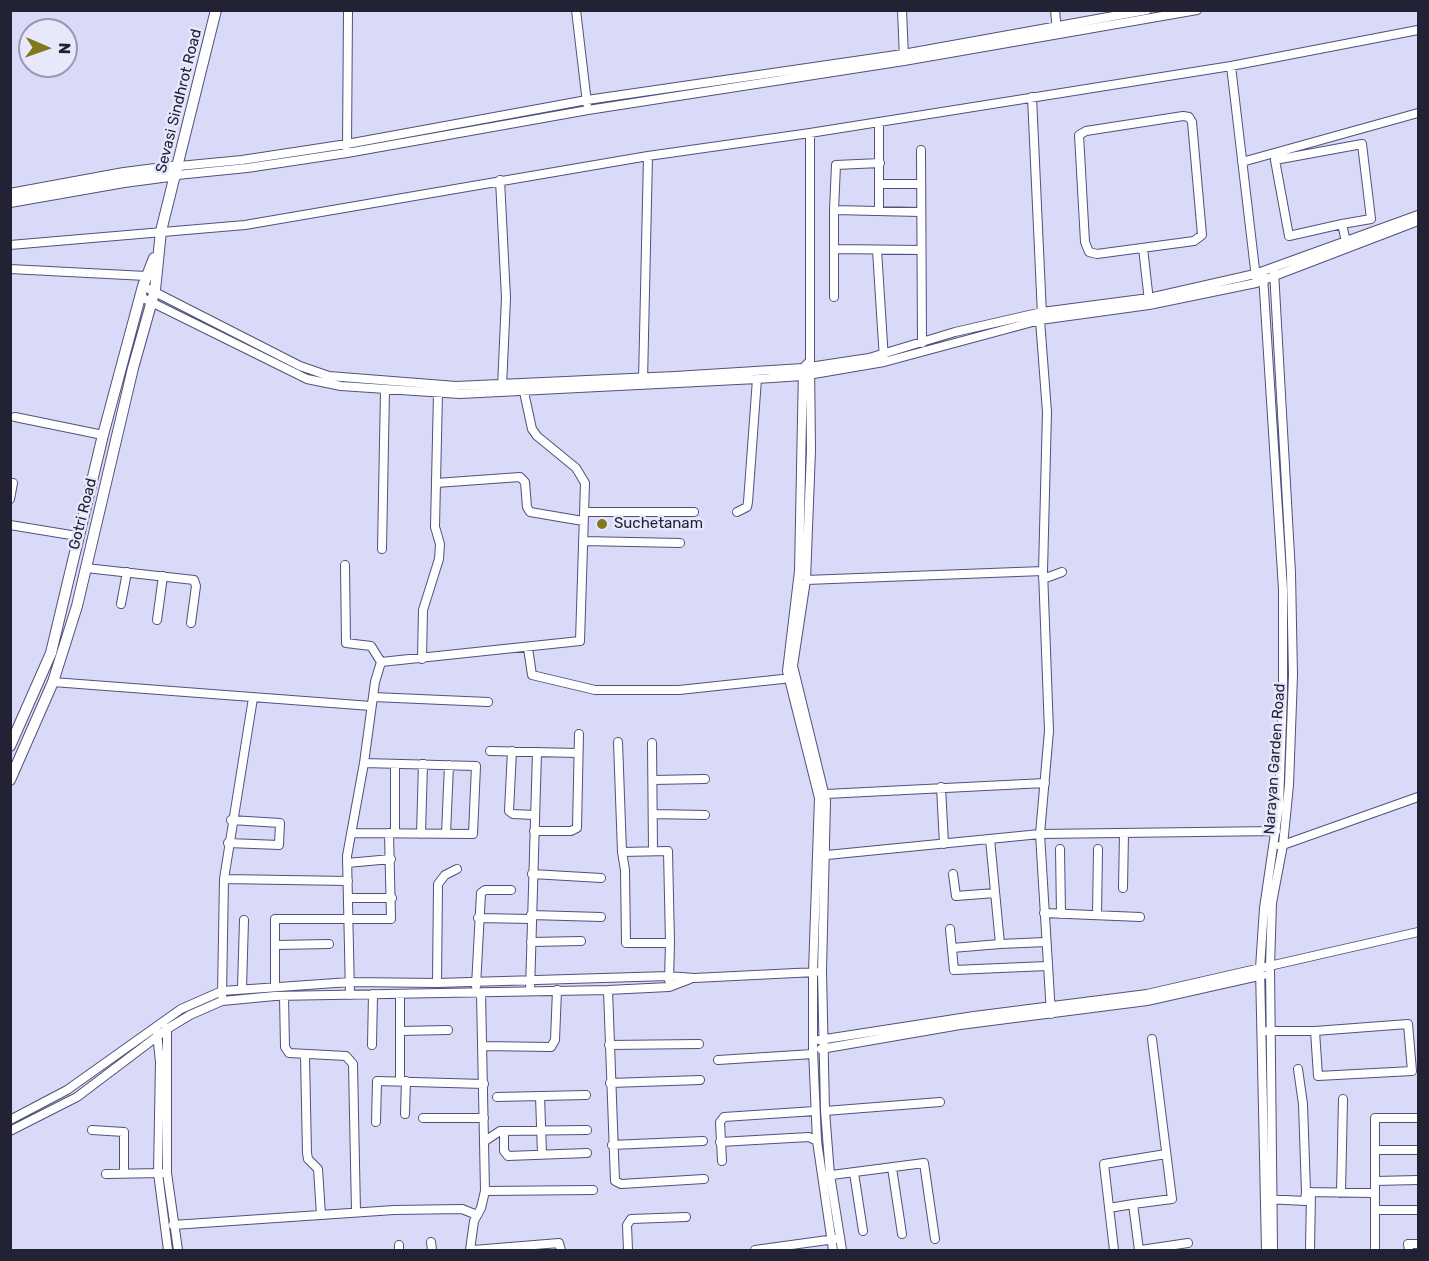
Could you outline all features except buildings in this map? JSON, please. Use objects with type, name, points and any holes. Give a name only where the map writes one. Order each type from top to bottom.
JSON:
[{"type":"main road","name":"Sevasi Sindhrot Road","points":[[169,199],[216,10]]},
{"type":"main road","points":[[10,194],[124,172],[178,170]]},
{"type":"main road","points":[[10,202],[178,170]]},
{"type":"main road","name":"Gotri Road","points":[[10,746],[51,653],[77,536],[103,435],[158,247],[169,199]]},
{"type":"main road","name":"Gotri Road","points":[[145,290],[155,290],[158,247]]},
{"type":"main road","name":"Gotri Road","points":[[10,780],[53,682],[77,606],[145,290]]},
{"type":"street","points":[[347,149],[348,10]]},
{"type":"street","points":[[576,10],[588,105]]},
{"type":"street","points":[[902,10],[904,57]]},
{"type":"street","points":[[1055,10],[1057,31]]},
{"type":"street","points":[[1057,31],[1147,10]]},
{"type":"street","points":[[178,170],[242,160],[347,149],[588,105],[1197,10]]},
{"type":"street","points":[[10,245],[245,225],[648,156],[810,134],[1231,66],[1419,30]]},
{"type":"street","name":"Narayan Garden Road","points":[[1231,66],[1242,162],[1260,277],[1282,589],[1283,690],[1279,806],[1271,849],[1265,971],[1266,1251]]},
{"type":"street","points":[[1032,97],[1047,412],[1043,575],[1049,730],[1040,834],[1050,1010]]},
{"type":"street","points":[[1242,162],[1419,113]]},
{"type":"street","points":[[1189,117],[1192,122],[1202,235],[1194,241],[1143,248],[1097,254],[1087,250],[1079,135],[1086,131],[1189,117]]},
{"type":"street","points":[[879,122],[879,211]]},
{"type":"street","points":[[810,134],[806,580],[791,678],[826,794],[827,855],[822,971],[825,1176]]},
{"type":"street","points":[[1362,144],[1371,219],[1342,224],[1289,236],[1275,160],[1362,144]]},
{"type":"street","points":[[921,150],[919,184],[922,344]]},
{"type":"street","points":[[643,380],[648,156]]},
{"type":"street","points":[[834,297],[836,165],[880,163]]},
{"type":"street","points":[[500,180],[506,298],[502,388]]},
{"type":"street","points":[[880,184],[919,184]]},
{"type":"street","points":[[834,210],[920,212]]},
{"type":"street","points":[[1274,272],[1419,215]]},
{"type":"street","points":[[884,358],[955,332],[1149,302],[1260,277],[1419,221]]},
{"type":"street","points":[[1342,224],[1346,242]]},
{"type":"street","points":[[1143,248],[1149,302]]},
{"type":"street","points":[[835,249],[920,250]]},
{"type":"street","points":[[877,250],[884,358]]},
{"type":"street","points":[[10,269],[145,290],[307,379],[326,384],[438,393],[808,369]]},
{"type":"street","name":"Narayan Garden Road","points":[[1265,971],[1272,903],[1282,845],[1290,761],[1293,675],[1291,573],[1274,272]]},
{"type":"street","points":[[155,290],[319,374],[446,386],[502,388],[524,392],[643,380],[757,379],[884,358],[1041,317]]},
{"type":"street","points":[[808,369],[799,571],[791,678],[819,798],[813,972],[813,1048],[817,1140],[835,1238],[833,1251]]},
{"type":"street","points":[[737,512],[747,507],[748,502],[757,379]]},
{"type":"street","points":[[382,549],[385,390]]},
{"type":"street","points":[[381,662],[580,641],[585,483],[583,476],[537,436],[524,392]]},
{"type":"street","points":[[422,659],[423,610],[439,559],[440,544],[435,527],[438,393]]},
{"type":"street","points":[[15,417],[103,435]]},
{"type":"street","points":[[436,483],[520,477],[525,482],[530,512],[584,516],[694,512]]},
{"type":"street","points":[[10,499],[13,483]]},
{"type":"street","points":[[10,525],[77,536]]},
{"type":"street","points":[[583,541],[680,543]]},
{"type":"street","points":[[345,566],[346,643],[371,646],[381,662],[372,702],[347,863],[351,995]]},
{"type":"street","points":[[86,568],[163,576],[196,583],[191,623]]},
{"type":"street","points":[[121,604],[127,572]]},
{"type":"street","points":[[806,580],[1043,575],[1062,572]]},
{"type":"street","points":[[157,620],[163,576]]},
{"type":"street","points":[[528,648],[532,675],[595,690],[679,690],[791,678]]},
{"type":"street","points":[[53,682],[253,698],[372,702],[488,702]]},
{"type":"street","points":[[222,1001],[224,879],[231,820],[253,698]]},
{"type":"street","points":[[534,831],[571,831],[577,828],[579,734]]},
{"type":"street","points":[[618,742],[622,852],[625,870],[626,943],[670,943]]},
{"type":"street","points":[[652,743],[653,852]]},
{"type":"street","points":[[490,751],[578,753]]},
{"type":"street","points":[[513,751],[509,811],[513,814],[534,814]]},
{"type":"street","points":[[530,991],[537,752]]},
{"type":"street","points":[[351,833],[473,834],[476,766],[364,763]]},
{"type":"street","points":[[275,986],[275,920],[391,919],[395,764]]},
{"type":"street","points":[[421,834],[423,764]]},
{"type":"street","points":[[446,834],[449,765]]},
{"type":"street","points":[[653,780],[705,779]]},
{"type":"street","points":[[826,794],[1046,783]]},
{"type":"street","points":[[941,787],[944,843]]},
{"type":"street","points":[[1271,849],[1419,797]]},
{"type":"street","points":[[653,814],[705,815]]},
{"type":"street","points":[[228,843],[279,845],[280,823],[231,820]]},
{"type":"street","points":[[827,855],[1040,834],[1276,831]]},
{"type":"street","points":[[1123,888],[1124,833]]},
{"type":"street","points":[[990,839],[1000,944]]},
{"type":"street","points":[[1060,849],[1060,914]]},
{"type":"street","points":[[1097,915],[1098,849]]},
{"type":"street","points":[[622,852],[668,851],[669,987]]},
{"type":"street","points":[[347,863],[391,859]]},
{"type":"street","points":[[437,983],[438,884],[445,875],[458,869]]},
{"type":"street","points":[[532,874],[601,878]]},
{"type":"street","points":[[953,874],[956,896],[995,893]]},
{"type":"street","points":[[224,879],[348,881]]},
{"type":"street","points":[[511,890],[482,891],[478,918],[476,981],[484,1046],[485,1191],[470,1238],[471,1251],[559,1243],[561,1251]]},
{"type":"street","points":[[349,898],[392,898]]},
{"type":"street","points":[[1044,913],[1140,917]]},
{"type":"street","points":[[478,918],[601,917]]},
{"type":"street","points":[[242,988],[244,920]]},
{"type":"street","points":[[950,928],[954,970],[1047,966]]},
{"type":"street","points":[[718,1060],[813,1048],[823,1044],[1050,1010],[1147,1001],[1419,932]]},
{"type":"street","points":[[531,942],[582,941]]},
{"type":"street","points":[[952,948],[1046,942]]},
{"type":"street","points":[[276,945],[329,944]]},
{"type":"street","points":[[10,1120],[67,1090],[156,1025],[189,1004],[222,991],[350,982],[437,983],[530,978],[669,976],[694,978],[822,971]]},
{"type":"street","points":[[10,1131],[76,1097],[167,1029],[190,1015],[222,1001],[284,996],[608,990],[669,987],[694,978]]},
{"type":"street","points":[[484,1046],[551,1047],[555,1040],[557,990]]},
{"type":"street","points":[[608,990],[614,1178],[617,1183],[704,1179]]},
{"type":"street","points":[[372,1045],[373,994]]},
{"type":"street","points":[[400,995],[405,1114]]},
{"type":"street","points":[[284,996],[286,1051],[293,1055],[346,1056],[353,1064],[356,1212]]},
{"type":"street","points":[[166,1019],[163,1173],[178,1251]]},
{"type":"street","points":[[1265,1031],[1315,1031],[1408,1024],[1412,1071],[1318,1076],[1315,1031]]},
{"type":"street","points":[[156,1025],[160,1062],[168,1251]]},
{"type":"street","points":[[400,1031],[448,1030]]},
{"type":"street","points":[[1109,1208],[1172,1199],[1152,1039]]},
{"type":"street","points":[[609,1046],[699,1044]]},
{"type":"street","points":[[305,1056],[307,1153],[308,1159],[318,1169],[321,1215]]},
{"type":"street","points":[[1298,1069],[1303,1104],[1309,1192],[1310,1251]]},
{"type":"street","points":[[610,1083],[700,1080]]},
{"type":"street","points":[[376,1122],[377,1081],[484,1084]]},
{"type":"street","points":[[497,1097],[586,1095]]},
{"type":"street","points":[[540,1096],[542,1154]]},
{"type":"street","points":[[1341,1193],[1343,1099]]},
{"type":"street","points":[[825,1111],[940,1102]]},
{"type":"street","points":[[722,1161],[720,1122],[727,1116],[815,1111]]},
{"type":"street","points":[[423,1118],[484,1118]]},
{"type":"street","points":[[1374,1251],[1375,1118],[1419,1118]]},
{"type":"street","points":[[92,1130],[124,1132],[124,1173]]},
{"type":"street","points":[[484,1141],[495,1132],[504,1131],[587,1130]]},
{"type":"street","points":[[504,1131],[504,1151],[508,1156],[587,1153]]},
{"type":"street","points":[[720,1142],[809,1137],[817,1140]]},
{"type":"street","points":[[612,1145],[703,1141]]},
{"type":"street","points":[[1375,1150],[1419,1150]]},
{"type":"street","points":[[1114,1251],[1104,1164],[1166,1154]]},
{"type":"street","points":[[825,1176],[924,1163],[935,1239]]},
{"type":"street","points":[[892,1168],[902,1234]]},
{"type":"street","points":[[106,1174],[163,1173]]},
{"type":"street","points":[[854,1173],[863,1231]]},
{"type":"street","points":[[1375,1181],[1419,1180]]},
{"type":"street","points":[[485,1191],[593,1190]]},
{"type":"street","points":[[1267,1199],[1305,1201],[1309,1192]]},
{"type":"street","points":[[1309,1192],[1375,1193]]},
{"type":"street","name":"Narayan Garden Road","points":[[1267,1199],[1273,1251]]},
{"type":"street","points":[[1133,1203],[1140,1251],[1188,1243]]},
{"type":"street","points":[[173,1225],[356,1212],[462,1209],[477,1215]]},
{"type":"street","points":[[1376,1210],[1419,1210]]},
{"type":"street","points":[[628,1251],[627,1225],[631,1220],[686,1218]]},
{"type":"street","points":[[755,1251],[789,1248],[835,1238]]},
{"type":"street","points":[[835,1238],[842,1251]]},
{"type":"street","points":[[1409,1251],[1408,1244],[1419,1244]]},
{"type":"place","name":"Suchetanam","points":[[602,524]]}]
